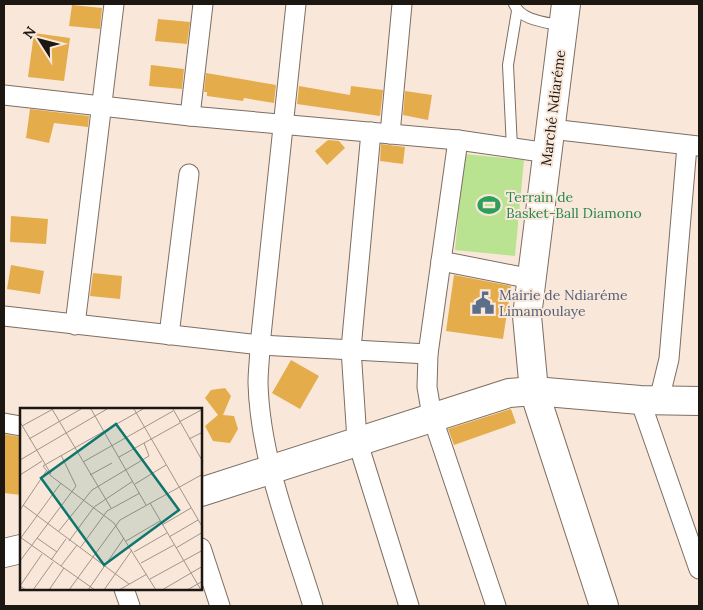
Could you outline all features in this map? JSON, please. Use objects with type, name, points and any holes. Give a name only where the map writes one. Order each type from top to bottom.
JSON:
[{"type":"street","points":[[75,325],[114,4]]},
{"type":"street","points":[[190,116],[203,4]]},
{"type":"street","points":[[296,4],[260,345],[258,383],[260,410],[270,469],[313,606]]},
{"type":"street","points":[[390,134],[402,4]]},
{"type":"street","name":"Marché Ndiaréme","points":[[565,15],[532,279],[528,333],[534,391],[604,606]]},
{"type":"street","points":[[4,95],[190,116],[458,140],[512,148],[550,141],[693,146],[669,359],[650,400],[699,569]]},
{"type":"street","points":[[371,132],[351,349],[357,440],[409,606]]},
{"type":"street","points":[[458,140],[428,354],[427,387],[432,416],[496,606]]},
{"type":"street","points":[[170,335],[189,174]]},
{"type":"street","points":[[441,261],[532,279]]},
{"type":"street","points":[[4,316],[260,345],[428,354]]},
{"type":"street","points":[[202,492],[357,440],[509,393],[534,391],[650,400],[699,401]]},
{"type":"street","points":[[4,423],[20,426]]},
{"type":"street","points":[[4,540],[20,545]]},
{"type":"street","points":[[4,553],[20,549]]},
{"type":"street","points":[[202,551],[220,606]]},
{"type":"street","points":[[124,590],[130,606]]},
{"type":"lane","points":[[515,7],[526,17],[565,15]]},
{"type":"lane","points":[[512,148],[508,64],[515,7]]},
{"type":"green space","name":"Terrain de Basket-Ball Diamono","points":[[464,154],[524,160],[515,256],[455,250]]},
{"type":"building","points":[[72,5],[102,8],[100,29],[69,26]]},
{"type":"building","points":[[158,19],[190,22],[187,44],[155,41]]},
{"type":"building","points":[[34,33],[70,38],[64,81],[28,77]]},
{"type":"building","points":[[151,65],[184,69],[182,89],[149,86]]},
{"type":"building","points":[[206,73],[276,85],[274,103],[244,98],[243,101],[207,96],[207,92],[204,92]]},
{"type":"building","points":[[299,86],[350,95],[351,86],[383,90],[380,116],[297,104]]},
{"type":"building","points":[[405,91],[432,95],[428,120],[403,115]]},
{"type":"building","points":[[30,109],[89,116],[88,127],[54,123],[49,143],[26,138]]},
{"type":"building","points":[[328,140],[339,141],[345,148],[327,165],[315,151]]},
{"type":"building","points":[[381,144],[405,147],[403,164],[380,161]]},
{"type":"building","points":[[11,216],[48,219],[46,244],[10,242]]},
{"type":"building","points":[[11,265],[44,271],[40,294],[7,289]]},
{"type":"building","points":[[93,273],[122,276],[120,299],[90,296]]},
{"type":"building","points":[[454,275],[511,286],[503,339],[446,331]]},
{"type":"building","points":[[291,360],[319,376],[300,409],[272,393]]},
{"type":"building","points":[[225,388],[231,396],[223,415],[234,416],[238,429],[230,443],[213,441],[205,426],[218,415],[205,398],[211,390]]},
{"type":"building","points":[[511,409],[516,423],[454,445],[448,429]]},
{"type":"building","points":[[4,434],[20,437],[20,495],[4,493]]},
{"type":"place","name":"Terrain de Basket-Ball Diamono","points":[[489,205]]},
{"type":"place","name":"Mairie de Ndiaréme Limamoulaye","points":[[483,303]]}]
